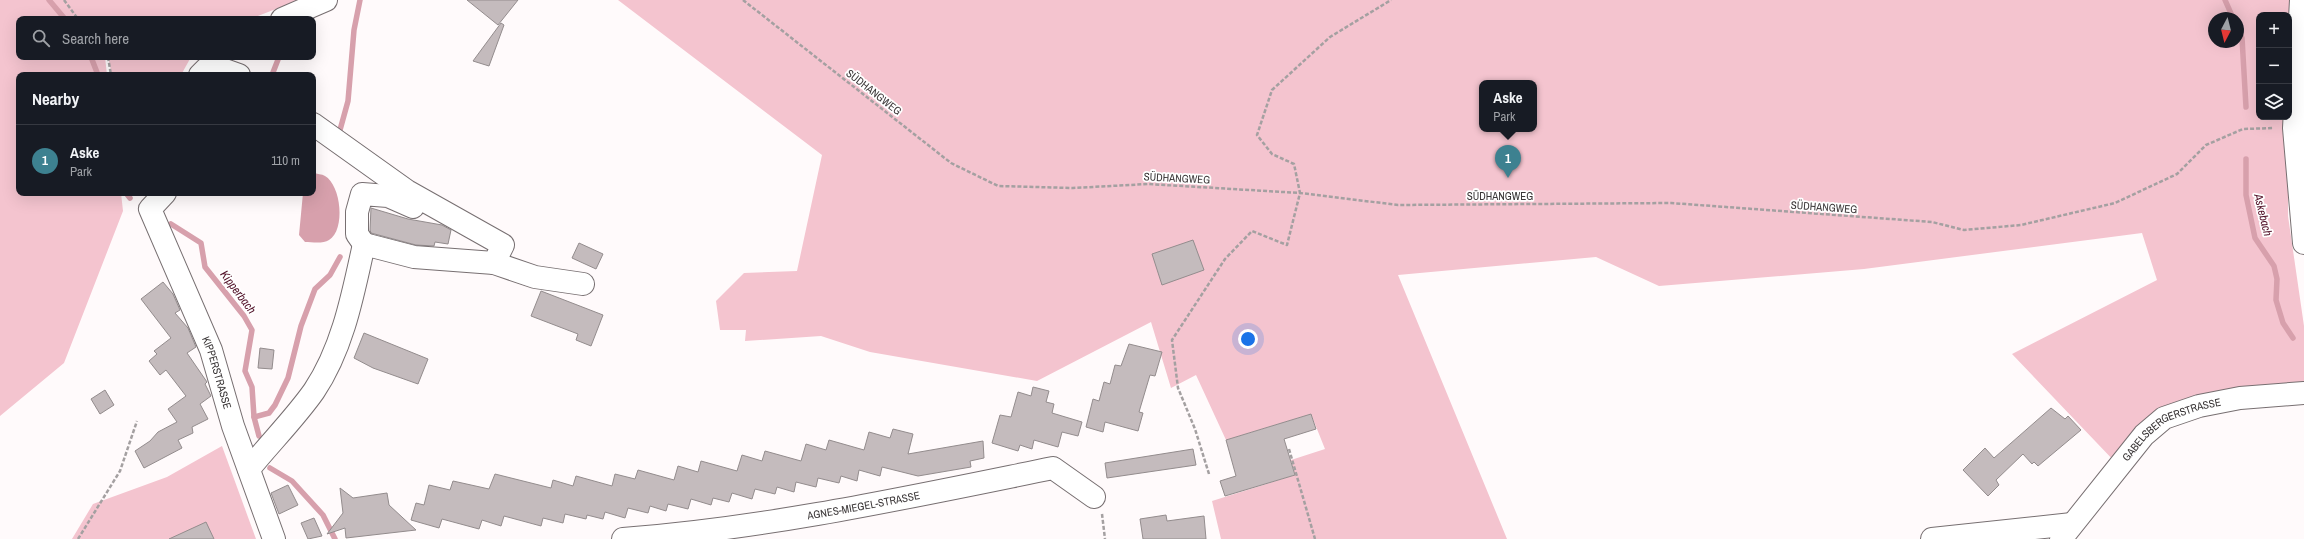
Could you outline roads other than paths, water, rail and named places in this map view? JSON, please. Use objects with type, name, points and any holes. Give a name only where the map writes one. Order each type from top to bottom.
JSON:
[{"type":"street","points":[[289,16],[326,0]]},
{"type":"street","points":[[2301,0],[2294,128],[2304,243]]},
{"type":"street","points":[[206,67],[231,72]]},
{"type":"street","points":[[316,126],[406,191],[503,245],[494,263]]},
{"type":"street","points":[[444,212],[425,212],[388,196],[362,194],[358,212],[357,234],[364,244],[414,257],[494,263],[536,277],[583,284]]},
{"type":"street","name":"KIPPERSTRASSE","points":[[162,196],[150,209],[211,350],[233,426],[274,539]]},
{"type":"street","points":[[249,469],[314,391],[338,345],[352,299],[364,244]]},
{"type":"street","name":"GABELSBERGERSTRASSE","points":[[1932,539],[2066,532],[2144,435],[2164,418],[2199,406],[2240,398],[2304,393]]},
{"type":"street","name":"AGNES-MIEGEL-STRASSE","points":[[623,539],[684,534],[876,504],[1053,468],[1098,503]]},
{"type":"waterway","name":"Kipperbach","points":[[49,0],[62,16]]},
{"type":"waterway","points":[[340,130],[348,101],[354,30],[360,0]]},
{"type":"waterway","name":"Askebach","points":[[2225,0],[2230,12]]},
{"type":"waterway","name":"Askebach","points":[[2243,48],[2246,107]]},
{"type":"waterway","name":"Kipperbach","points":[[92,60],[97,72]]},
{"type":"waterway","points":[[273,72],[278,60]]},
{"type":"waterway","name":"Askebach","points":[[2246,159],[2246,195],[2255,238],[2274,266],[2277,279],[2276,300],[2283,323],[2293,338]]},
{"type":"waterway","name":"Kipperbach","points":[[171,224],[201,243],[205,267],[244,316],[252,330],[245,371],[252,387],[254,417],[259,436]]},
{"type":"waterway","points":[[254,417],[269,413],[275,405],[288,378],[301,326],[315,289],[330,275],[340,257]]},
{"type":"waterway","name":"Kipperbach","points":[[270,468],[292,481],[323,515],[335,539]]},
{"type":"place","name":"Aske","points":[[1508,178]]}]
